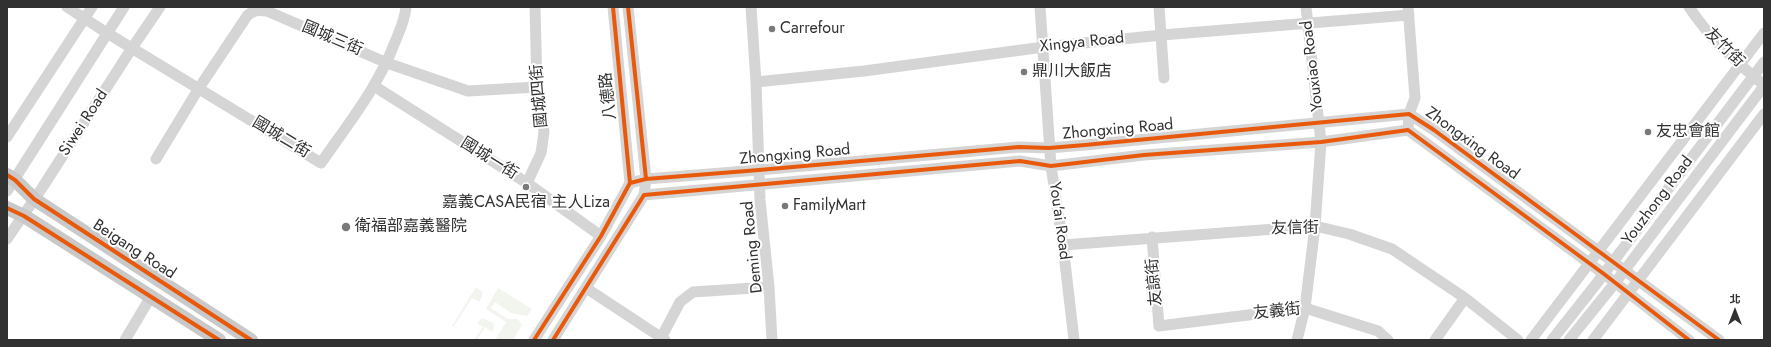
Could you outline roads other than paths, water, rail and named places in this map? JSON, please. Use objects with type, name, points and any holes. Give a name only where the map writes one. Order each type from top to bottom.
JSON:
[{"type":"main road","name":"Beigang Road","points":[[10,182],[251,340]]},
{"type":"main road","name":"Beigang Road","points":[[7,208],[24,216],[150,298],[219,340]]},
{"type":"street","name":"國城二街","points":[[67,7],[107,33],[321,163],[374,86],[387,63],[405,18],[406,7]]},
{"type":"street","points":[[7,137],[92,7]]},
{"type":"street","name":"Siwei Road","points":[[10,182],[124,7]]},
{"type":"street","name":"Siwei Road","points":[[7,239],[24,216],[160,7]]},
{"type":"street","name":"國城四街","points":[[527,183],[541,153],[544,132],[537,87],[535,7]]},
{"type":"street","name":"八德路","points":[[613,7],[630,183]]},
{"type":"street","name":"八德路","points":[[628,7],[646,179],[644,195]]},
{"type":"street","name":"Deming Road","points":[[751,7],[756,82],[758,170],[769,287],[772,340]]},
{"type":"street","name":"You'ai Road","points":[[1040,7],[1044,47],[1049,148],[1063,244],[1074,340]]},
{"type":"street","points":[[1159,7],[1164,78]]},
{"type":"street","name":"Youxiao Road","points":[[1297,340],[1305,308],[1315,226],[1321,142],[1306,7]]},
{"type":"street","name":"友竹街","points":[[1689,7],[1704,29],[1739,65],[1764,86]]},
{"type":"street","name":"國城三街","points":[[156,159],[199,88],[247,16],[258,10],[267,11],[387,63],[468,91],[537,87]]},
{"type":"street","points":[[1408,130],[1409,114],[1415,98],[1409,11]]},
{"type":"street","name":"Xingya Road","points":[[756,82],[864,71],[1044,47],[1409,11]]},
{"type":"street","name":"Youzhong Road","points":[[1532,340],[1764,33]]},
{"type":"street","name":"Youzhong Road","points":[[1552,340],[1604,274],[1764,62]]},
{"type":"street","name":"國城一街","points":[[374,86],[527,183],[601,236]]},
{"type":"street","points":[[1569,340],[1625,270],[1764,86]]},
{"type":"street","name":"Zhongxing Road","points":[[630,183],[646,179],[1019,147],[1049,148],[1409,114],[1434,130],[1719,340]]},
{"type":"street","name":"Youzhong Road","points":[[1593,340],[1764,114]]},
{"type":"street","name":"Zhongxing Road","points":[[644,195],[1020,161],[1051,166],[1144,155],[1321,142],[1408,130],[1604,274],[1689,340]]},
{"type":"street","points":[[534,340],[601,236],[630,183],[644,195],[553,340]]},
{"type":"street","name":"友信街","points":[[1063,244],[1315,226],[1349,234],[1392,249],[1465,298],[1518,340]]},
{"type":"street","name":"友諒街","points":[[1152,237],[1159,326]]},
{"type":"street","points":[[586,288],[663,339],[680,302],[693,292],[769,287]]},
{"type":"street","points":[[125,340],[150,298]]},
{"type":"street","points":[[1435,340],[1465,298]]},
{"type":"street","name":"友義街","points":[[1159,326],[1305,308],[1378,331],[1388,340]]},
{"type":"place","name":"Carrefour","points":[[772,29]]},
{"type":"place","name":"鼎川大飯店","points":[[1024,72]]},
{"type":"place","name":"友忠會館","points":[[1648,132]]},
{"type":"place","name":"嘉義CASA民宿 主人Liza","points":[[526,187]]},
{"type":"place","name":"FamilyMart","points":[[785,206]]},
{"type":"place","name":"衛福部嘉義醫院","points":[[346,227]]}]
